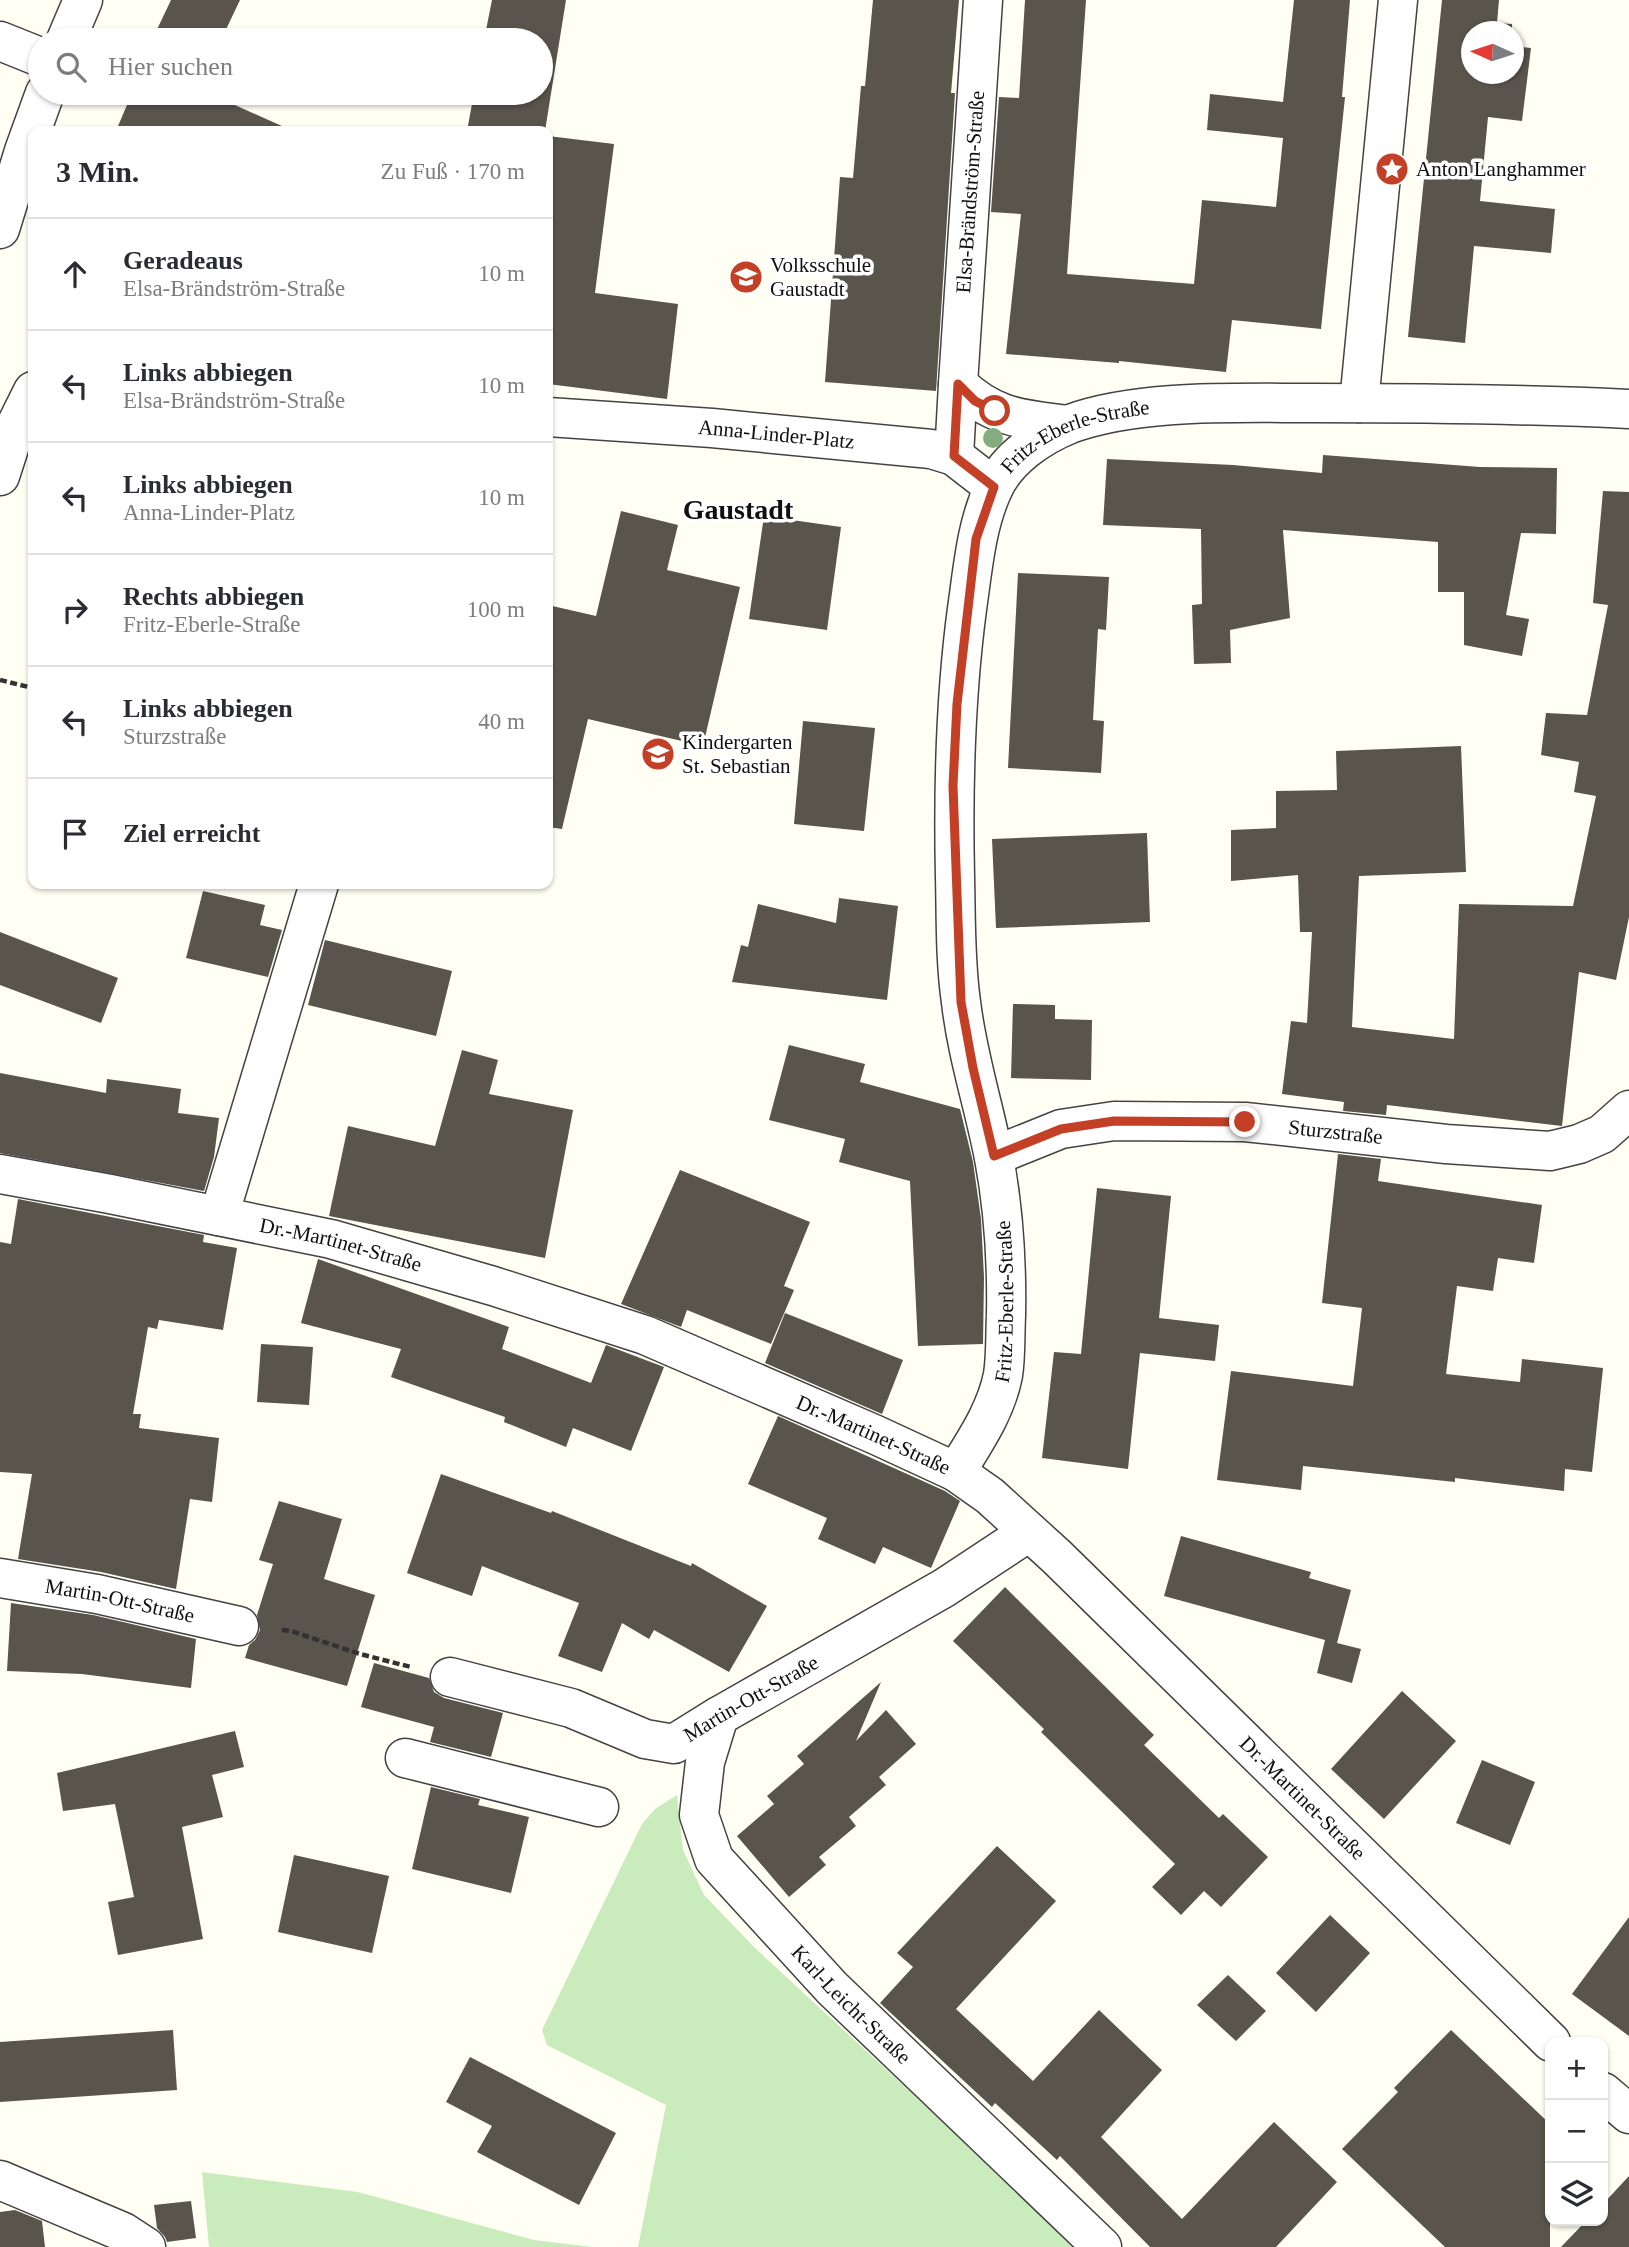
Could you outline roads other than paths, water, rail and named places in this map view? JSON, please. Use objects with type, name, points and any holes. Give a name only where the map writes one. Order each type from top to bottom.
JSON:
[{"type":"street","points":[[71,28],[83,0]]},
{"type":"street","name":"Elsa-Brändström-Straße","points":[[954,456],[984,0]]},
{"type":"street","points":[[1359,403],[1398,0]]},
{"type":"street","points":[[0,41],[28,52]]},
{"type":"street","points":[[33,126],[41,105]]},
{"type":"street","points":[[0,229],[28,139]]},
{"type":"street","points":[[958,384],[975,401],[995,411],[1015,418],[1067,425]]},
{"type":"street","points":[[0,476],[17,423],[28,401]]},
{"type":"street","name":"Fritz-Eberle-Straße","points":[[956,1472],[994,1407],[1003,1374],[1007,1255],[994,1156],[961,1002],[953,786],[957,704],[976,539],[994,487],[1007,468],[1024,451],[1067,425],[1099,415],[1140,408],[1253,403],[1359,403],[1518,404],[1629,409]]},
{"type":"street","name":"Anna-Linder-Platz","points":[[553,417],[712,428],[931,449],[954,456],[994,487]]},
{"type":"street","points":[[219,1216],[317,889]]},
{"type":"street","name":"Sturzstraße","points":[[994,1156],[1061,1129],[1114,1121],[1245,1122],[1446,1144],[1550,1151],[1580,1144],[1602,1134],[1629,1110]]},
{"type":"street","name":"Dr.-Martinet-Straße","points":[[0,1174],[343,1243],[494,1286],[645,1335],[956,1472],[990,1496],[1028,1532],[1546,2037]]},
{"type":"street","name":"Martin-Ott-Straße","points":[[450,1677],[571,1708],[645,1740],[674,1744],[944,1588],[1028,1532]]},
{"type":"street","name":"Martin-Ott-Straße","points":[[0,1578],[97,1594],[239,1626]]},
{"type":"street","name":"Karl-Leicht-Straße","points":[[719,1716],[705,1762],[699,1815],[714,1858],[832,1988],[1102,2247]]},
{"type":"street","points":[[405,1758],[599,1807]]},
{"type":"street","points":[[1608,2096],[1629,2114]]},
{"type":"street","points":[[0,2180],[123,2232],[146,2247]]},
{"type":"place","name":"Anton Langhammer","points":[[1392,169]]},
{"type":"place","name":"Volksschule Gaustadt","points":[[746,277]]},
{"type":"place","name":"Kindergarten St. Sebastian","points":[[658,754]]},
{"type":"district","name":"Gaustadt","points":[[738,509]]}]
